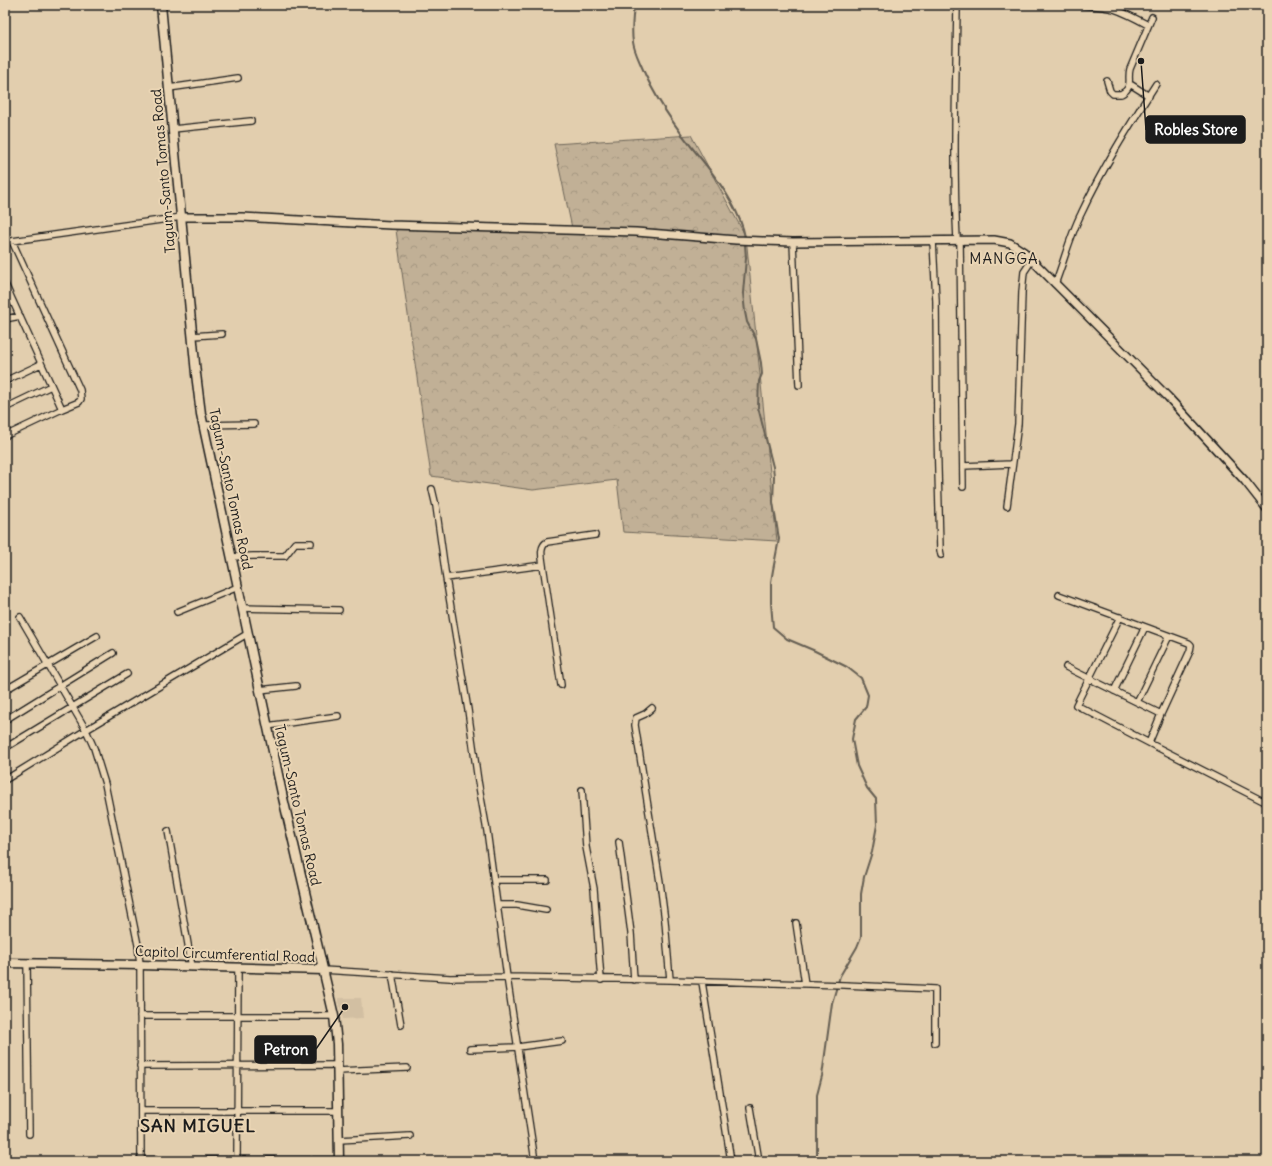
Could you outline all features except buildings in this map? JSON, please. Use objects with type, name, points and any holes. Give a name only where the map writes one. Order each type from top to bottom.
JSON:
[{"type":"main road","name":"Tagum-Santo Tomas Road","points":[[161,5],[192,336],[204,424],[282,798],[323,970]]},
{"type":"main road","name":"Capitol Circumferential Road","points":[[5,963],[323,970],[334,1016],[336,1037],[339,1161]]},
{"type":"street","points":[[957,5],[954,190],[959,240],[964,487]]},
{"type":"street","points":[[961,5],[1009,5]]},
{"type":"street","points":[[1080,5],[1113,9],[1123,12],[1148,25]]},
{"type":"street","points":[[1107,81],[1110,91],[1117,95],[1124,92],[1130,84],[1130,69],[1152,17]]},
{"type":"street","points":[[169,88],[238,78]]},
{"type":"street","points":[[1130,84],[1149,96]]},
{"type":"street","points":[[1056,284],[1080,216],[1097,183],[1156,84]]},
{"type":"street","points":[[173,129],[251,121]]},
{"type":"street","points":[[5,242],[182,217],[242,216],[391,225],[636,232],[736,240],[860,242],[994,240],[1010,243],[1024,252],[1168,397],[1245,481],[1267,509]]},
{"type":"street","points":[[5,436],[79,402],[81,399],[80,390],[12,241]]},
{"type":"street","points":[[933,241],[936,301],[937,429],[941,555]]},
{"type":"street","points":[[793,242],[800,385]]},
{"type":"street","points":[[1007,506],[1018,424],[1022,292],[1024,272],[1032,260]]},
{"type":"street","points":[[5,284],[7,294],[20,316],[62,410]]},
{"type":"street","points":[[5,319],[20,316]]},
{"type":"street","points":[[192,336],[222,334]]},
{"type":"street","points":[[5,381],[41,364]]},
{"type":"street","points":[[5,408],[51,386]]},
{"type":"street","points":[[204,424],[254,424]]},
{"type":"street","points":[[963,466],[1012,464]]},
{"type":"street","points":[[432,489],[468,710],[472,746],[488,830],[507,977],[536,1161]]},
{"type":"street","points":[[561,685],[543,565],[542,547],[546,542],[595,535]]},
{"type":"street","points":[[231,557],[285,556],[295,543],[311,543]]},
{"type":"street","points":[[446,578],[543,565]]},
{"type":"street","points":[[176,612],[238,586]]},
{"type":"street","points":[[1059,595],[1189,643],[1191,648],[1148,743]]},
{"type":"street","points":[[242,608],[339,610]]},
{"type":"street","points":[[20,617],[86,730],[94,748],[105,784],[138,945],[140,965],[141,1160],[339,1161]]},
{"type":"street","points":[[1120,618],[1076,705],[1267,803]]},
{"type":"street","points":[[1114,691],[1145,627]]},
{"type":"street","points":[[5,780],[247,634]]},
{"type":"street","points":[[5,690],[97,636]]},
{"type":"street","points":[[1137,702],[1169,636]]},
{"type":"street","points":[[5,720],[113,653]]},
{"type":"street","points":[[1066,667],[1160,714]]},
{"type":"street","points":[[5,748],[126,674]]},
{"type":"street","points":[[259,690],[296,686]]},
{"type":"street","points":[[652,708],[645,714],[636,718],[635,725],[660,882],[670,980]]},
{"type":"street","points":[[267,726],[338,716]]},
{"type":"street","points":[[582,790],[586,847],[594,889],[601,980]]},
{"type":"street","points":[[168,831],[192,967]]},
{"type":"street","points":[[619,842],[631,934],[634,980]]},
{"type":"street","points":[[494,880],[547,880]]},
{"type":"street","points":[[498,905],[517,905],[546,910]]},
{"type":"street","points":[[796,923],[805,984]]},
{"type":"street","points":[[27,963],[29,1134]]},
{"type":"street","points":[[237,1160],[238,968]]},
{"type":"street","points":[[323,970],[450,978],[507,977],[601,980],[670,980],[830,984],[935,989],[935,1043]]},
{"type":"street","points":[[392,974],[401,1025]]},
{"type":"street","points":[[702,982],[731,1161]]},
{"type":"street","points":[[140,1016],[334,1016]]},
{"type":"street","points":[[470,1049],[518,1047],[562,1041]]},
{"type":"street","points":[[140,1066],[238,1065],[337,1068],[407,1068]]},
{"type":"street","points":[[750,1108],[759,1161]]},
{"type":"street","points":[[141,1111],[338,1111]]},
{"type":"street","points":[[339,1140],[410,1136]]},
{"type":"shaded area","points":[[338,998],[361,998],[363,1018],[343,1019]]},
{"type":"green space","points":[[691,135],[746,237],[777,541],[623,532],[617,480],[533,490],[431,476],[395,223],[572,228],[554,144]]},
{"type":"waterway","points":[[634,5],[632,37],[636,54],[647,78],[684,138],[728,196],[739,217],[745,237]]},
{"type":"waterway","points":[[745,245],[746,258],[743,293],[745,312],[747,322],[756,339],[761,363],[762,374],[759,381],[758,407],[773,467],[773,502],[779,539],[771,582],[773,627],[787,639],[847,667],[861,678],[868,695],[866,707],[856,719],[852,739],[857,766],[867,788],[876,799],[877,825],[872,852],[864,877],[861,894],[861,937],[857,947],[840,976],[832,1003],[822,1076],[817,1095],[817,1157],[820,1161]]},
{"type":"place","name":"Robles Store","points":[[1141,61]]},
{"type":"place","name":"Petron","points":[[345,1007]]},
{"type":"district","name":"MANGGA","points":[[1004,259]]},
{"type":"district","name":"SAN MIGUEL","points":[[198,1126]]}]
